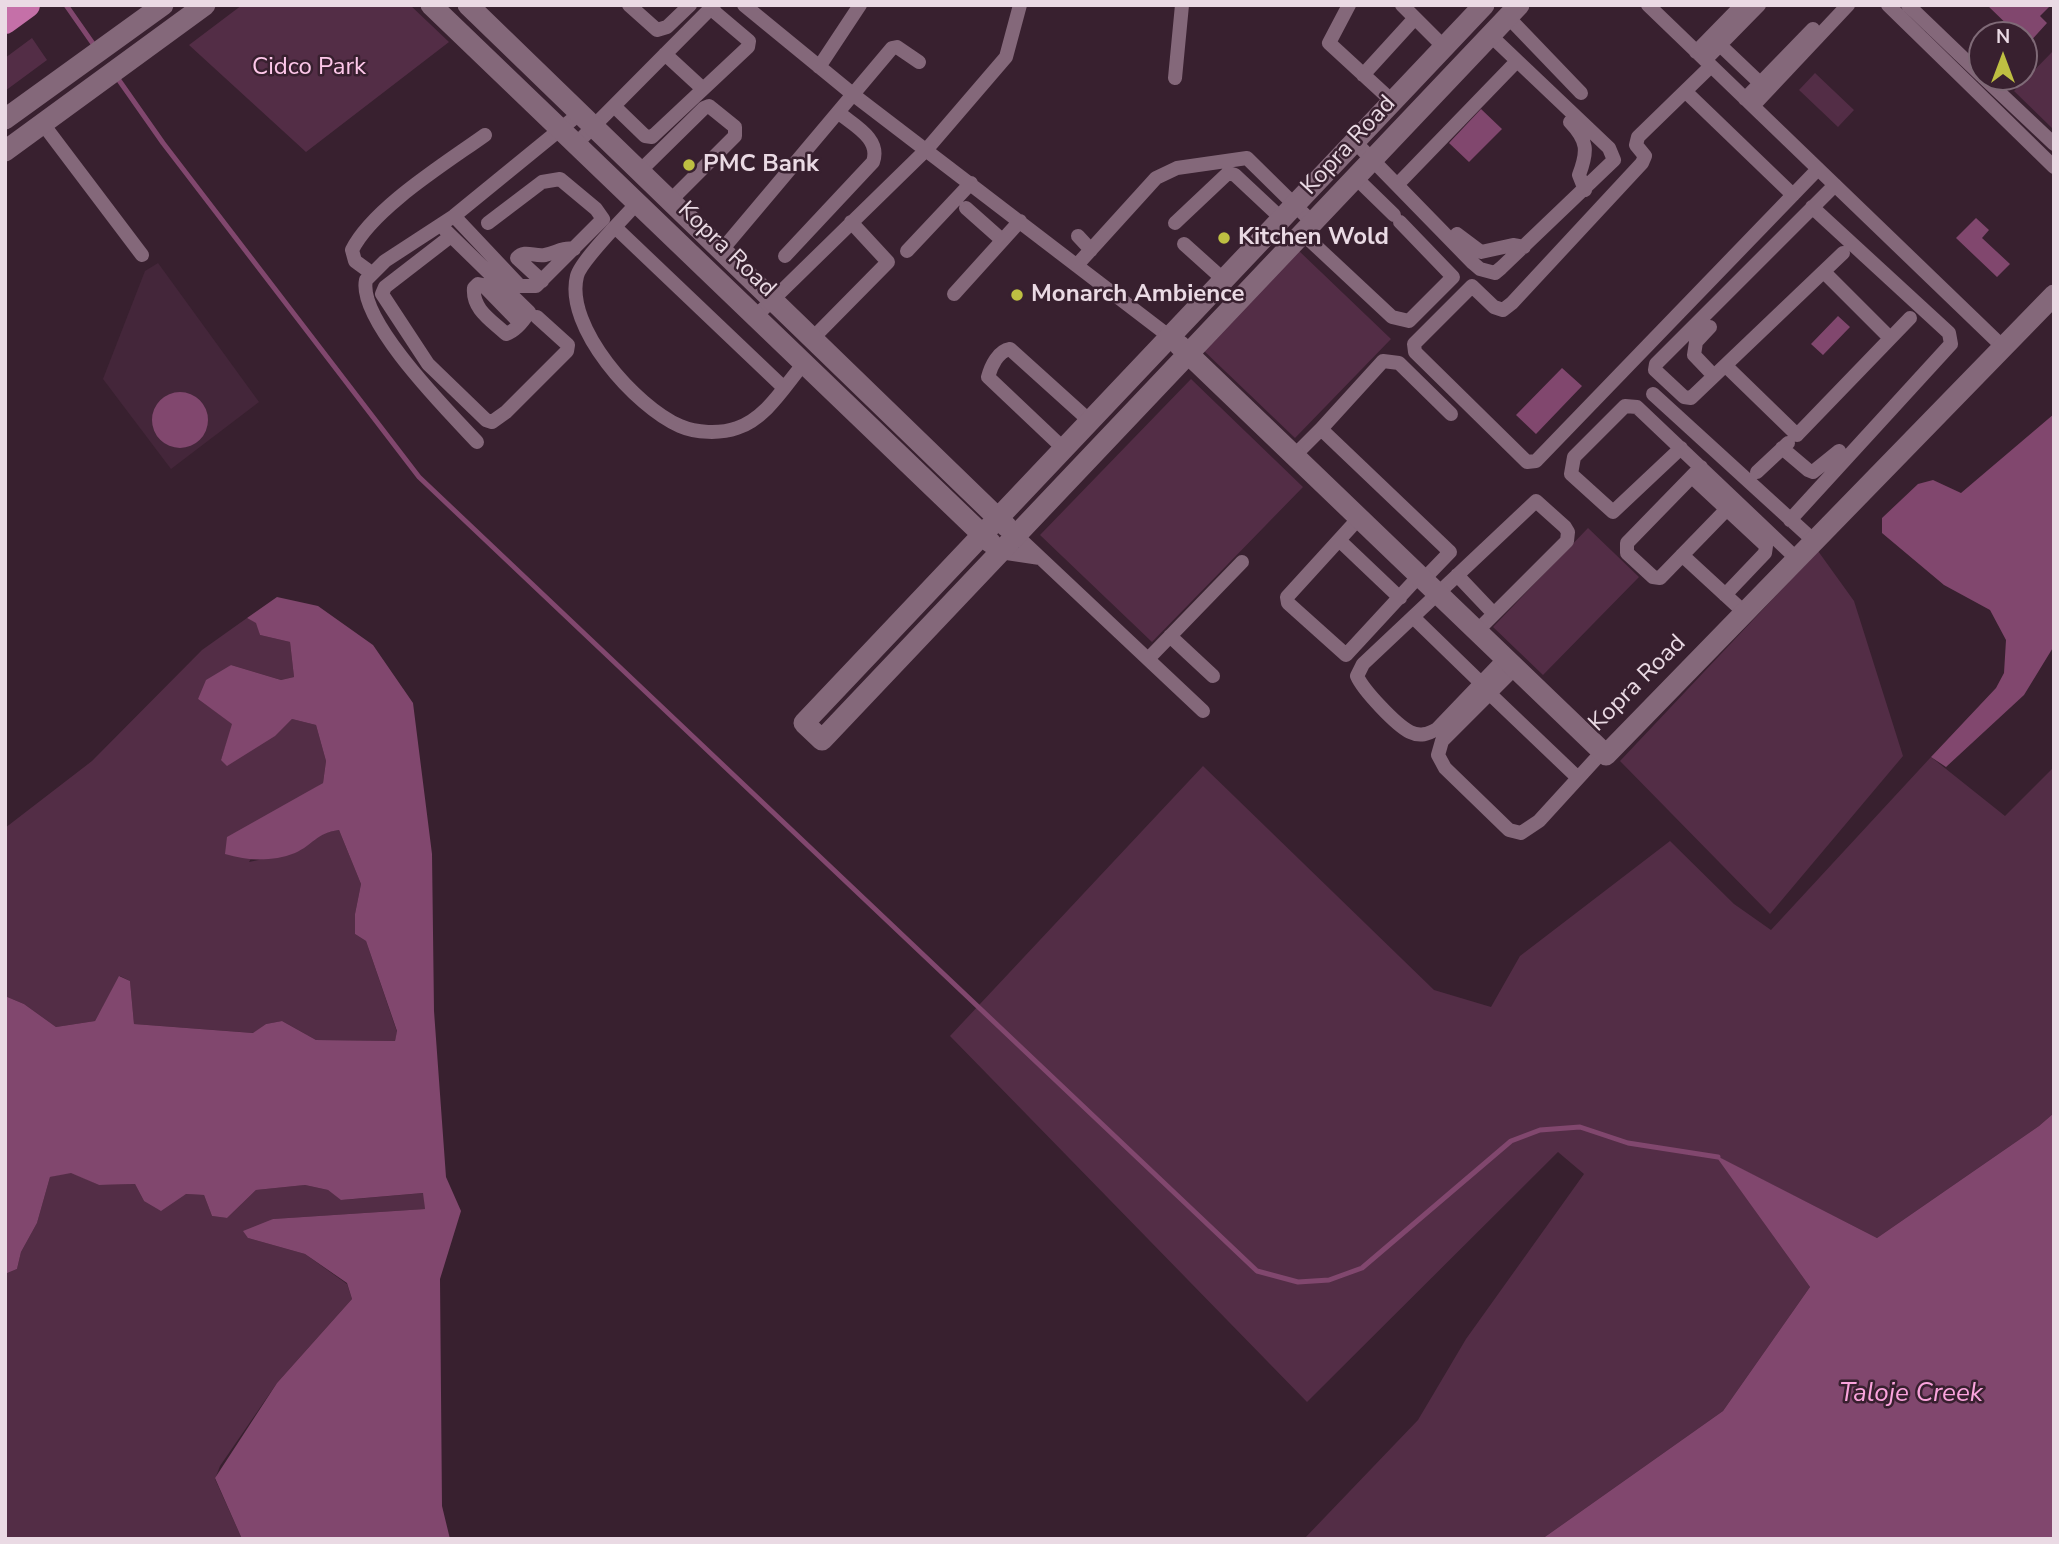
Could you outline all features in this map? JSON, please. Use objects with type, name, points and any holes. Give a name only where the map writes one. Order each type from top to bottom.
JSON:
[{"type":"street","points":[[5,120],[163,5]]},
{"type":"street","points":[[5,151],[83,91],[205,5]]},
{"type":"street","name":"Kopra Road","points":[[431,5],[1000,552]]},
{"type":"street","name":"Kopra Road","points":[[468,5],[1016,535]]},
{"type":"street","points":[[629,5],[657,30],[667,27],[690,5]]},
{"type":"street","points":[[744,5],[855,96],[1170,337]]},
{"type":"street","points":[[819,67],[860,5]]},
{"type":"street","points":[[756,316],[927,149],[1006,57],[1020,5]]},
{"type":"street","points":[[1175,78],[1182,5]]},
{"type":"street","points":[[1349,5],[1329,43],[1392,101]]},
{"type":"street","points":[[1402,5],[1443,46]]},
{"type":"street","name":"Kopra Road","points":[[1484,5],[1092,423],[1064,449],[804,723],[822,740],[1513,11]]},
{"type":"street","points":[[1648,5],[2003,347]]},
{"type":"street","points":[[1742,5],[1704,60],[1686,92],[1638,137],[1636,145],[1645,156],[1642,163],[1512,303],[1503,310],[1494,307],[1472,286],[1414,344],[1415,352],[1527,462],[1536,461],[1818,169]]},
{"type":"street","points":[[1704,60],[1759,5]]},
{"type":"street","points":[[1749,103],[1760,83],[1836,5]]},
{"type":"street","points":[[1749,103],[1848,5]]},
{"type":"street","points":[[1888,5],[2054,167]]},
{"type":"street","points":[[1908,5],[1968,62]]},
{"type":"street","points":[[477,442],[406,365],[366,300],[364,288],[370,272],[454,216],[587,120],[614,106],[712,7],[750,44],[652,137],[645,136],[614,106]]},
{"type":"street","points":[[1513,11],[1581,93]]},
{"type":"street","points":[[1363,75],[1415,18]]},
{"type":"street","points":[[1355,142],[1480,269],[1495,273],[1612,165],[1613,154],[1490,35]]},
{"type":"street","points":[[1720,45],[1760,83]]},
{"type":"street","points":[[721,251],[855,96],[892,48],[897,47],[919,62]]},
{"type":"street","points":[[665,54],[703,89]]},
{"type":"street","points":[[1397,185],[1517,61]]},
{"type":"street","points":[[1999,91],[2054,144]]},
{"type":"street","points":[[1686,92],[1793,195]]},
{"type":"street","points":[[640,172],[704,108],[709,106],[735,127],[734,136],[670,201]]},
{"type":"street","points":[[1554,106],[1586,142],[1587,155],[1579,175],[1585,190]]},
{"type":"street","points":[[785,256],[873,162],[876,152],[872,140],[839,113]]},
{"type":"street","points":[[569,135],[587,120]]},
{"type":"street","points":[[43,124],[142,255]]},
{"type":"street","points":[[370,272],[355,261],[352,250],[359,236],[414,186],[485,135]]},
{"type":"street","points":[[1077,265],[1122,223],[1156,178],[1177,168],[1243,156],[1288,212]]},
{"type":"street","points":[[1175,223],[1228,173],[1235,175],[1307,228],[1392,317],[1409,321],[1452,276],[1355,177]]},
{"type":"street","points":[[454,216],[520,286],[531,288],[542,281],[601,222],[602,216],[560,179],[542,183],[488,223]]},
{"type":"street","points":[[907,251],[971,183]]},
{"type":"street","points":[[1835,185],[1654,367],[1680,394],[1690,398],[1843,253]]},
{"type":"street","points":[[638,202],[579,271],[576,287],[579,312],[595,347],[656,412],[690,430],[728,431],[755,419],[805,362]]},
{"type":"street","points":[[966,208],[1002,240]]},
{"type":"street","points":[[1786,517],[1951,344],[1948,333],[1807,212]]},
{"type":"street","points":[[1440,218],[1481,252],[1513,245],[1524,247]]},
{"type":"street","points":[[954,293],[1020,221]]},
{"type":"street","points":[[812,339],[888,262],[851,222]]},
{"type":"street","points":[[439,225],[528,309],[529,312],[520,323]]},
{"type":"street","points":[[616,228],[783,387]]},
{"type":"street","points":[[451,236],[382,293],[428,365],[486,420],[492,422],[506,412],[567,351],[568,345],[537,317]]},
{"type":"street","points":[[1078,236],[1091,250]]},
{"type":"street","points":[[1184,244],[1224,280]]},
{"type":"street","points":[[542,281],[517,258],[519,255],[548,254],[564,247],[574,249]]},
{"type":"street","points":[[1824,272],[1890,338]]},
{"type":"street","name":"Kopra Road","points":[[1170,337],[1606,755],[2054,295]]},
{"type":"street","points":[[1757,472],[1797,435],[1910,318]]},
{"type":"street","points":[[1710,327],[1696,342],[1694,355],[1720,371],[1797,435]]},
{"type":"street","points":[[1064,449],[988,377],[991,366],[1005,350],[1010,349],[1092,423]]},
{"type":"street","points":[[1294,456],[1383,361],[1389,359],[1399,363],[1451,414]]},
{"type":"street","points":[[1653,394],[1813,540]]},
{"type":"street","points":[[1681,448],[1614,512],[1571,474],[1574,457],[1625,406],[1637,407],[1681,448],[1727,509],[1764,543],[1766,550],[1725,595]]},
{"type":"street","points":[[1321,429],[1451,550],[1427,583],[1413,617],[1363,664],[1357,676],[1362,687],[1410,732],[1427,735],[1485,689]]},
{"type":"street","points":[[1782,448],[1808,470],[1813,471],[1839,451]]},
{"type":"street","points":[[1697,468],[1625,547],[1627,553],[1656,579],[1727,509]]},
{"type":"street","points":[[1697,468],[1797,559]]},
{"type":"street","points":[[1359,518],[1287,597],[1286,602],[1346,655],[1400,598],[1427,583],[1457,576],[1532,502],[1538,503],[1565,527],[1568,532],[1567,541],[1477,631]]},
{"type":"street","points":[[1016,535],[1203,710]]},
{"type":"street","points":[[1339,540],[1400,598]]},
{"type":"street","points":[[1000,552],[1040,558]]},
{"type":"street","points":[[1682,555],[1745,612]]},
{"type":"street","points":[[1148,659],[1242,562]]},
{"type":"street","points":[[1457,576],[1494,614]]},
{"type":"street","points":[[1413,617],[1578,778]]},
{"type":"street","points":[[1170,636],[1213,676]]},
{"type":"street","points":[[1510,663],[1442,741],[1438,755],[1445,768],[1509,830],[1521,834],[1539,821],[1602,751]]},
{"type":"shaded area","points":[[158,263],[259,402],[171,469],[103,379],[145,271]]},
{"type":"green space","name":"Cidco Park","points":[[242,5],[410,5],[449,42],[306,152],[189,45]]},
{"type":"green space","points":[[32,38],[47,60],[5,91],[5,58]]},
{"type":"green space","points":[[2054,50],[2054,130],[2014,91],[2038,91],[2038,66]]},
{"type":"green space","points":[[1815,73],[1854,110],[1838,127],[1799,90]]},
{"type":"green space","points":[[1298,250],[1391,339],[1295,438],[1202,349]]},
{"type":"green space","points":[[1191,379],[1303,487],[1152,642],[1040,535]]},
{"type":"green space","points":[[1588,528],[1639,577],[1543,675],[1493,627]]},
{"type":"green space","points":[[1818,551],[1854,601],[1903,756],[1770,914],[1620,761]]},
{"type":"green space","points":[[247,618],[257,623],[260,635],[290,642],[294,677],[281,680],[231,665],[198,699],[233,724],[221,760],[274,736],[292,719],[316,725],[326,761],[323,783],[279,810],[249,862],[296,852],[322,833],[339,830],[361,884],[355,914],[355,934],[366,941],[397,1032],[395,1041],[316,1040],[282,1021],[266,1024],[254,1033],[134,1024],[130,981],[120,976],[95,1021],[56,1027],[24,1004],[5,996],[5,828],[92,761],[202,650]]},
{"type":"green space","points":[[1931,757],[2005,816],[2054,767],[2054,1113],[1877,1238],[1716,1156],[1810,1287],[1723,1411],[1542,1539],[1304,1539],[1418,1420],[1466,1339],[1584,1174],[1558,1152],[1307,1402],[950,1036],[1203,766],[1434,990],[1491,1007],[1520,956],[1670,841],[1734,904],[1771,930]]},
{"type":"green space","points":[[71,1172],[99,1185],[135,1184],[144,1201],[186,1194],[204,1195],[212,1216],[227,1218],[256,1190],[305,1185],[328,1190],[342,1200],[424,1193],[425,1209],[273,1219],[248,1238],[305,1254],[347,1284],[352,1299],[277,1383],[220,1466],[215,1479],[242,1539],[5,1539],[5,1274],[17,1269],[21,1252],[37,1223],[50,1177]]},
{"type":"water","points":[[1987,5],[2051,5],[2040,16],[2047,23],[2038,33],[2038,21],[2004,21]]},
{"type":"water","points":[[1481,109],[1502,129],[1469,162],[1449,143]]},
{"type":"water","points":[[1976,218],[1989,230],[1982,238],[2010,264],[1997,277],[1956,238]]},
{"type":"water","points":[[1838,316],[1850,327],[1823,355],[1811,344]]},
{"type":"water","points":[[1562,368],[1582,386],[1536,434],[1516,415]]},
{"type":"water","points":[[180,392],[191,394],[200,400],[206,409],[206,431],[200,440],[191,446],[180,448],[169,446],[160,440],[154,431],[152,420],[154,409],[160,400],[169,394]]},
{"type":"water","points":[[2054,414],[2054,646],[2024,695],[1946,767],[1931,757],[1996,688],[2004,673],[2006,640],[1990,610],[1944,585],[1882,533],[1882,518],[1918,484],[1933,480],[1961,493]]},
{"type":"water","points":[[277,597],[318,606],[373,645],[413,703],[432,854],[434,1011],[446,1177],[461,1211],[440,1279],[442,1506],[450,1539],[242,1539],[215,1478],[277,1383],[352,1299],[347,1283],[305,1254],[248,1238],[243,1231],[273,1219],[425,1209],[423,1193],[341,1200],[328,1190],[305,1185],[256,1190],[227,1218],[212,1216],[204,1195],[186,1194],[161,1211],[144,1201],[135,1184],[99,1185],[71,1173],[50,1177],[37,1223],[21,1252],[17,1269],[5,1274],[5,996],[24,1004],[56,1027],[95,1021],[119,976],[130,981],[134,1024],[253,1033],[266,1024],[282,1021],[316,1040],[395,1041],[397,1031],[366,941],[355,934],[355,914],[361,884],[339,830],[320,836],[295,853],[278,858],[251,859],[225,854],[227,837],[323,783],[326,761],[316,725],[292,719],[275,736],[227,766],[221,760],[232,724],[198,699],[206,680],[231,665],[281,680],[294,677],[290,642],[260,635],[256,623],[247,618]]},
{"type":"water","name":"Taloje Creek","points":[[2054,1113],[2054,1539],[1542,1539],[1723,1411],[1810,1287],[1715,1155],[1877,1238]]},
{"type":"waterway","points":[[66,5],[96,48]]},
{"type":"waterway","points":[[116,76],[163,143],[419,477],[1257,1271],[1298,1282],[1329,1280],[1362,1268],[1511,1141],[1540,1130],[1580,1127],[1628,1143],[1718,1157]]},
{"type":"place","name":"PMC Bank","points":[[689,165]]},
{"type":"place","name":"Kitchen Wold","points":[[1224,238]]},
{"type":"place","name":"Monarch Ambience","points":[[1017,295]]}]
